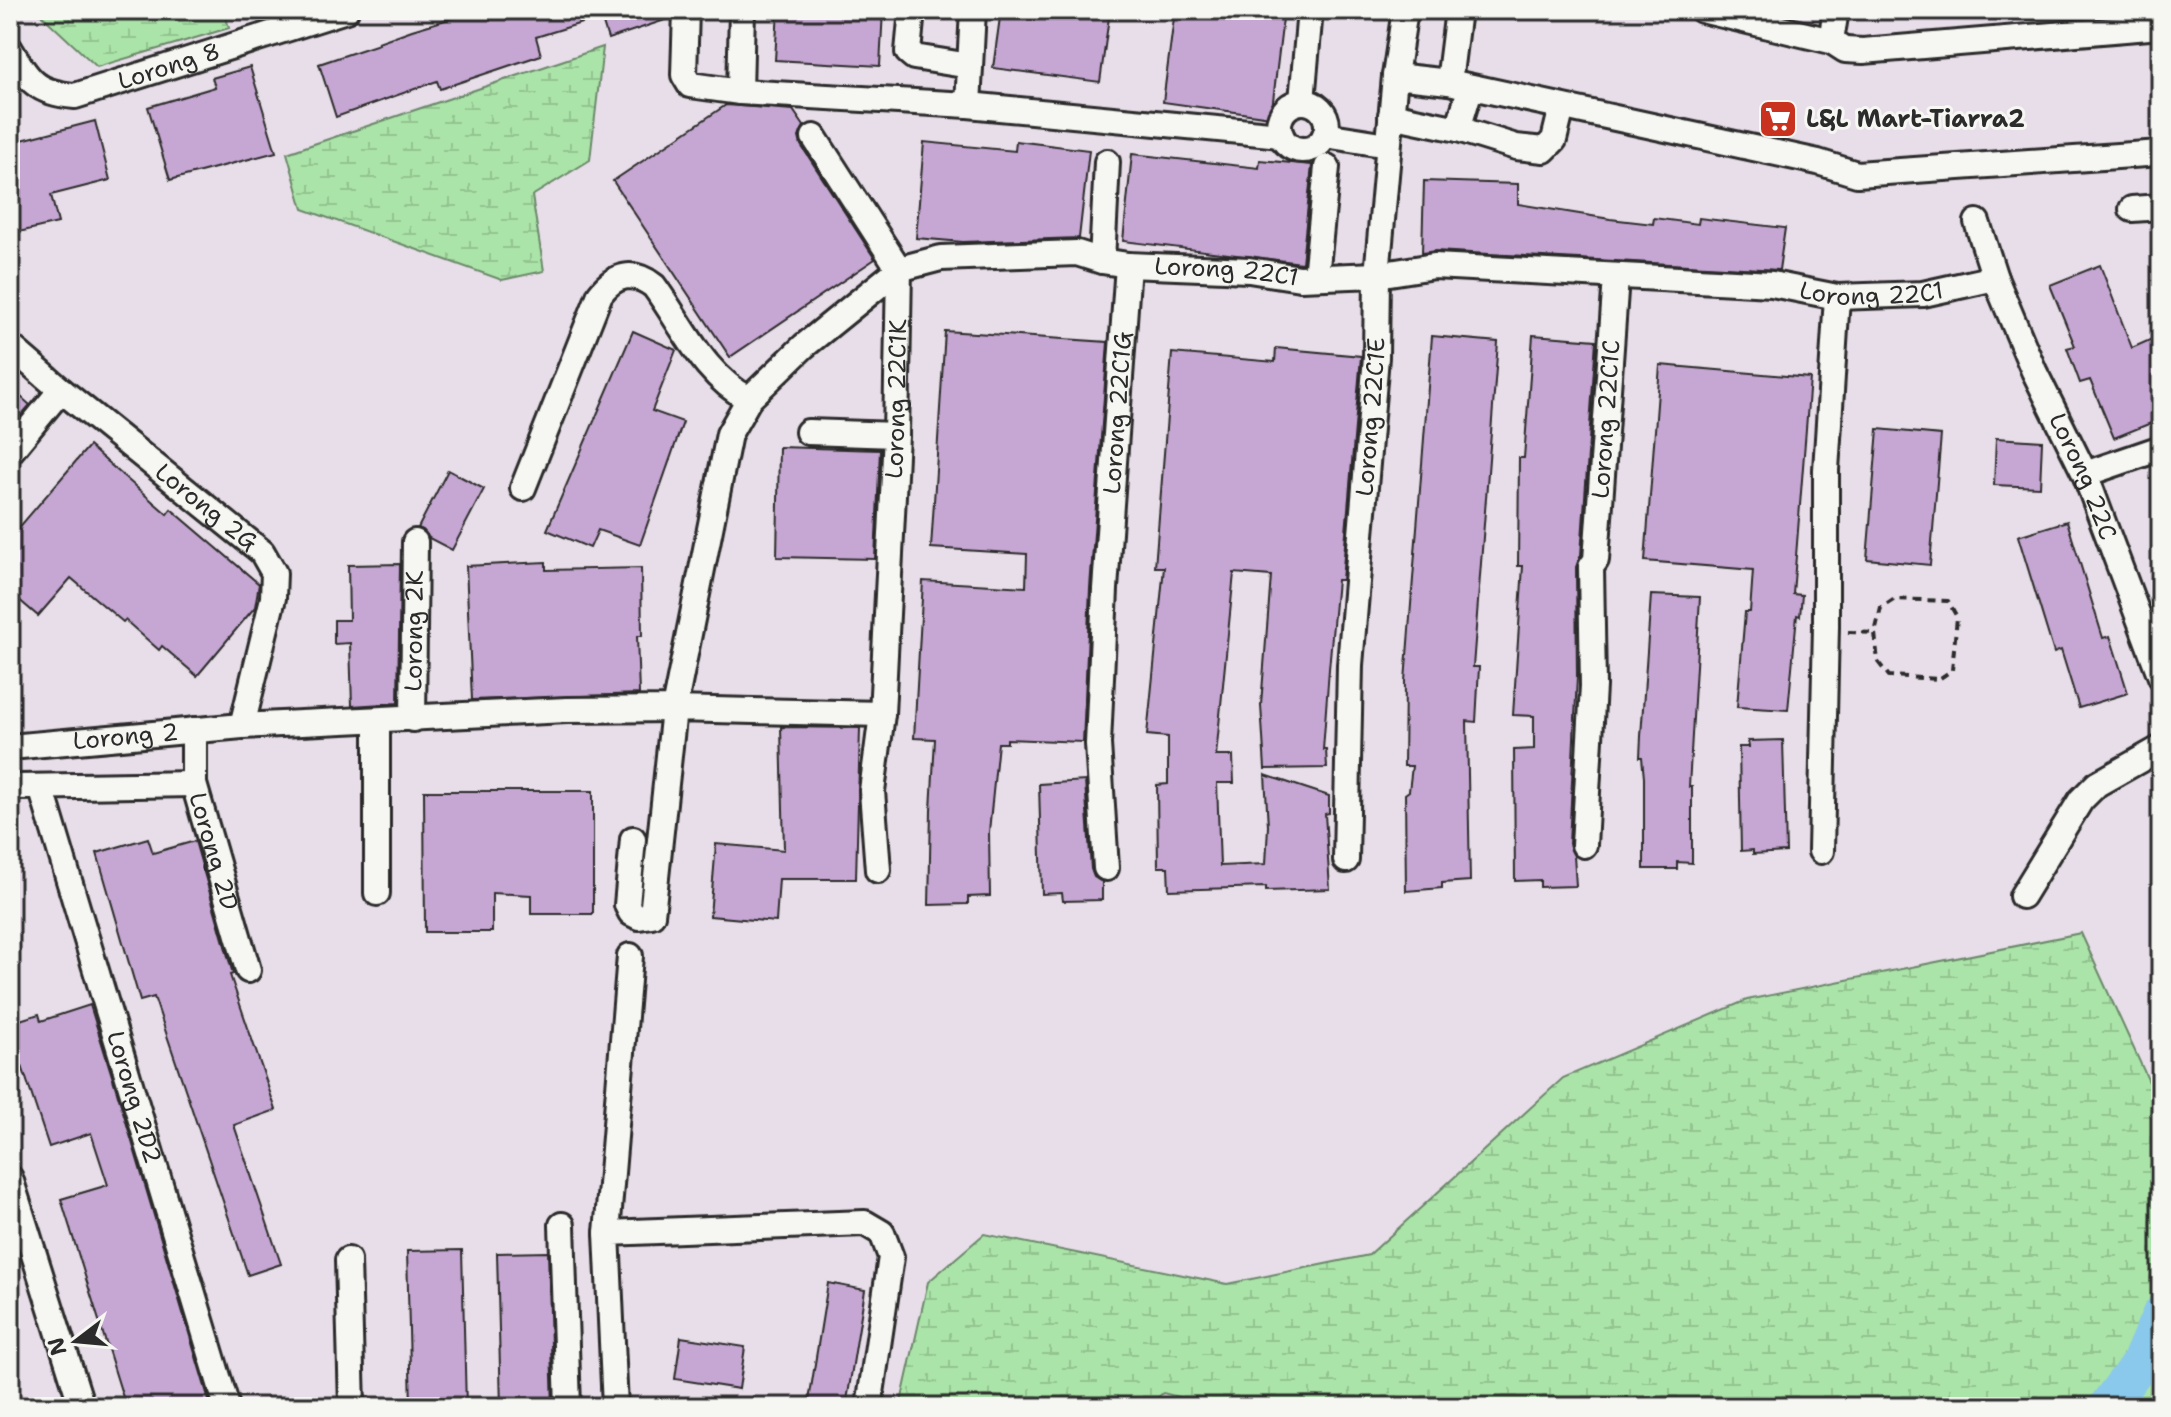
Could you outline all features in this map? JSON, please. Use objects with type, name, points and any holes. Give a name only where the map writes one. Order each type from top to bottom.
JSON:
[{"type":"street","name":"Lorong 8","points":[[10,49],[28,79],[51,94],[75,96],[346,10]]},
{"type":"street","points":[[686,10],[684,75],[690,85],[740,92],[968,105],[1281,135]]},
{"type":"street","points":[[740,92],[742,10]]},
{"type":"street","points":[[912,10],[908,52],[914,57],[970,66]]},
{"type":"street","points":[[968,105],[973,10]]},
{"type":"street","points":[[1302,101],[1310,10]]},
{"type":"street","name":"Lorong 22C1E","points":[[1346,860],[1350,665],[1376,357],[1377,275],[1395,76],[1405,10]]},
{"type":"street","points":[[1458,10],[1458,129]]},
{"type":"street","points":[[1702,10],[1831,41],[1845,50],[1863,51],[2161,26]]},
{"type":"street","points":[[1831,41],[1836,10]]},
{"type":"street","points":[[1395,76],[1562,107],[1818,162],[1857,174],[2161,153]]},
{"type":"street","points":[[1302,101],[1312,103],[1325,116],[1325,135],[1320,143],[1303,150],[1286,143],[1281,135],[1280,116],[1285,108],[1302,101]]},
{"type":"street","points":[[1391,115],[1458,129],[1516,147],[1544,150],[1554,140],[1562,107]]},
{"type":"street","points":[[1325,135],[1388,145]]},
{"type":"street","points":[[814,137],[899,269]]},
{"type":"street","points":[[1102,261],[1107,162]]},
{"type":"street","points":[[1316,277],[1327,167]]},
{"type":"street","points":[[2132,209],[2161,207]]},
{"type":"street","name":"Lorong 22C","points":[[1977,222],[1995,278],[2034,371],[2085,474],[2161,677]]},
{"type":"street","name":"Lorong 22C1","points":[[633,839],[627,905],[631,913],[639,917],[652,915],[674,709],[729,434],[749,399],[804,346],[899,269],[941,258],[1077,253],[1128,265],[1249,270],[1300,278],[1377,275],[1434,266],[1772,284],[1837,297],[1923,294],[1995,278]]},
{"type":"street","name":"Lorong 22C1G","points":[[1106,868],[1098,744],[1107,560],[1128,265]]},
{"type":"street","name":"Lorong 22C1K","points":[[878,870],[872,791],[882,714],[892,528],[899,269]]},
{"type":"street","points":[[523,488],[600,294],[609,281],[624,277],[644,278],[654,286],[704,363],[732,390],[749,399]]},
{"type":"street","name":"Lorong 22C1C","points":[[1584,845],[1593,686],[1591,567],[1596,560],[1616,277]]},
{"type":"street","points":[[1821,851],[1826,470],[1837,297]]},
{"type":"street","name":"Lorong 2G","points":[[10,346],[262,552],[274,573],[273,598],[242,726]]},
{"type":"street","points":[[10,452],[61,390]]},
{"type":"street","points":[[808,432],[896,435]]},
{"type":"street","points":[[2085,474],[2161,448]]},
{"type":"street","name":"Lorong 2K","points":[[413,719],[415,542]]},
{"type":"street","name":"Lorong 2","points":[[10,747],[242,726],[567,710],[882,714]]},
{"type":"street","points":[[377,721],[377,893]]},
{"type":"street","name":"Lorong 2D","points":[[194,730],[194,784],[248,970]]},
{"type":"street","points":[[2022,896],[2081,800],[2097,784],[2161,748]]},
{"type":"street","points":[[10,790],[194,784]]},
{"type":"street","name":"Lorong 2D2","points":[[41,787],[227,1407]]},
{"type":"street","points":[[615,1407],[607,1233],[630,956]]},
{"type":"street","points":[[10,1178],[82,1407]]},
{"type":"street","points":[[607,1233],[865,1223],[879,1231],[885,1236],[891,1257],[869,1407]]},
{"type":"street","points":[[562,1225],[568,1407]]},
{"type":"street","points":[[348,1260],[352,1407]]},
{"type":"path","points":[[1895,599],[1948,601],[1957,617],[1952,670],[1939,679],[1889,676],[1878,662],[1875,633],[1881,608],[1895,599]]},
{"type":"path","points":[[1826,626],[1843,631],[1875,633]]},
{"type":"green space","points":[[36,10],[224,10],[229,28],[97,67]]},
{"type":"green space","points":[[603,47],[590,160],[532,196],[544,271],[502,280],[303,209],[287,153]]},
{"type":"green space","points":[[2081,933],[2149,1082],[2161,1081],[2161,1407],[1218,1407],[1163,1393],[1146,1407],[900,1407],[928,1282],[984,1234],[1227,1284],[1369,1255],[1563,1078],[1747,1000]]},
{"type":"building","points":[[479,10],[671,10],[671,18],[608,39],[601,17],[536,37],[541,55],[440,89],[437,81],[336,117],[319,64],[412,30]]},
{"type":"building","points":[[778,10],[883,10],[880,66],[775,60]]},
{"type":"building","points":[[1001,10],[1110,10],[1100,82],[993,68]]},
{"type":"building","points":[[1175,10],[1284,10],[1271,117],[1163,102]]},
{"type":"building","points":[[250,67],[276,152],[170,180],[148,107],[215,87],[212,78]]},
{"type":"building","points":[[726,105],[793,110],[804,126],[799,137],[801,145],[875,259],[730,357],[613,181]]},
{"type":"building","points":[[95,121],[110,180],[51,195],[58,223],[10,234],[10,143]]},
{"type":"building","points":[[1016,141],[1089,150],[1079,238],[963,242],[916,238],[924,142],[1015,151]]},
{"type":"building","points":[[1132,154],[1259,168],[1260,160],[1312,165],[1302,263],[1123,241]]},
{"type":"building","points":[[1424,181],[1518,184],[1518,204],[1610,219],[1653,224],[1654,218],[1698,224],[1699,218],[1785,228],[1779,270],[1435,251],[1422,253]]},
{"type":"building","points":[[2100,265],[2132,348],[2161,335],[2161,419],[2114,438],[2090,380],[2080,383],[2067,348],[2075,346],[2050,285]]},
{"type":"building","points":[[633,331],[676,350],[652,411],[683,422],[640,545],[598,530],[590,548],[547,530]]},
{"type":"building","points":[[945,331],[1108,342],[1090,588],[1083,742],[1007,739],[1007,743],[998,743],[989,832],[990,896],[968,897],[968,904],[929,905],[935,739],[914,738],[923,581],[1026,587],[1027,554],[931,548]]},
{"type":"building","points":[[1533,335],[1596,340],[1581,555],[1576,567],[1577,676],[1569,844],[1574,856],[1576,886],[1540,887],[1540,880],[1515,881],[1514,750],[1534,749],[1534,716],[1513,715],[1523,566],[1518,566],[1519,458],[1524,458]]},
{"type":"building","points":[[1432,336],[1498,342],[1473,667],[1479,667],[1476,722],[1467,721],[1470,881],[1442,883],[1442,888],[1406,891],[1405,794],[1409,791],[1412,766],[1404,766],[1405,681]]},
{"type":"building","points":[[1276,348],[1361,356],[1342,580],[1337,580],[1329,669],[1323,750],[1326,750],[1327,768],[1265,769],[1261,705],[1271,576],[1234,573],[1216,756],[1233,756],[1234,783],[1217,783],[1220,866],[1266,864],[1268,826],[1265,775],[1329,796],[1329,813],[1325,814],[1330,889],[1169,890],[1168,867],[1158,867],[1157,785],[1168,784],[1168,737],[1147,735],[1164,567],[1155,567],[1172,353],[1275,362]]},
{"type":"building","points":[[1660,365],[1810,378],[1793,594],[1802,595],[1800,616],[1797,615],[1788,710],[1737,707],[1745,612],[1750,612],[1753,570],[1645,561]]},
{"type":"building","points":[[10,387],[30,405],[10,428]]},
{"type":"building","points":[[1878,429],[1941,435],[1930,565],[1867,559]]},
{"type":"building","points":[[1996,438],[2042,441],[2040,487],[1994,485]]},
{"type":"building","points":[[89,446],[167,514],[171,509],[259,584],[255,607],[197,676],[162,646],[159,650],[125,620],[123,622],[71,578],[38,616],[10,592],[10,538]]},
{"type":"building","points":[[779,447],[880,450],[875,559],[777,557]]},
{"type":"building","points":[[448,470],[484,489],[452,550],[429,538],[418,528]]},
{"type":"building","points":[[2067,521],[2103,638],[2110,636],[2128,693],[2079,708],[2061,650],[2054,653],[2018,536]]},
{"type":"building","points":[[546,562],[546,570],[641,568],[642,636],[637,636],[639,694],[472,700],[466,566]]},
{"type":"building","points":[[400,564],[398,703],[352,706],[350,643],[334,644],[334,620],[349,620],[348,565]]},
{"type":"building","points":[[1651,595],[1700,597],[1689,787],[1692,787],[1692,863],[1677,862],[1677,869],[1644,869],[1644,778],[1640,757]]},
{"type":"building","points":[[781,727],[860,728],[856,879],[779,879],[776,922],[710,916],[716,844],[784,850]]},
{"type":"building","points":[[1783,740],[1786,852],[1753,854],[1753,850],[1741,851],[1739,747],[1749,747],[1748,741]]},
{"type":"building","points":[[1085,781],[1091,869],[1094,877],[1102,882],[1102,900],[1063,901],[1062,893],[1042,894],[1039,784]]},
{"type":"building","points":[[424,791],[593,791],[593,914],[531,914],[531,895],[492,893],[492,932],[425,932]]},
{"type":"building","points":[[148,838],[153,853],[195,841],[233,974],[230,975],[276,1110],[234,1125],[281,1264],[248,1275],[154,997],[140,1001],[97,853]]},
{"type":"building","points":[[90,1005],[211,1407],[126,1407],[61,1199],[108,1185],[91,1133],[49,1147],[22,1066],[10,1069],[10,1023],[39,1014],[41,1021]]},
{"type":"building","points":[[462,1250],[466,1407],[411,1407],[407,1251]]},
{"type":"building","points":[[548,1252],[553,1407],[501,1407],[497,1253]]},
{"type":"building","points":[[828,1283],[865,1290],[846,1407],[808,1407]]},
{"type":"building","points":[[681,1337],[745,1347],[739,1389],[675,1379]]},
{"type":"waterway","points":[[2107,1407],[2140,1363],[2161,1314]]},
{"type":"place","name":"L&L Mart-Tiarra2","points":[[1778,119]]}]
